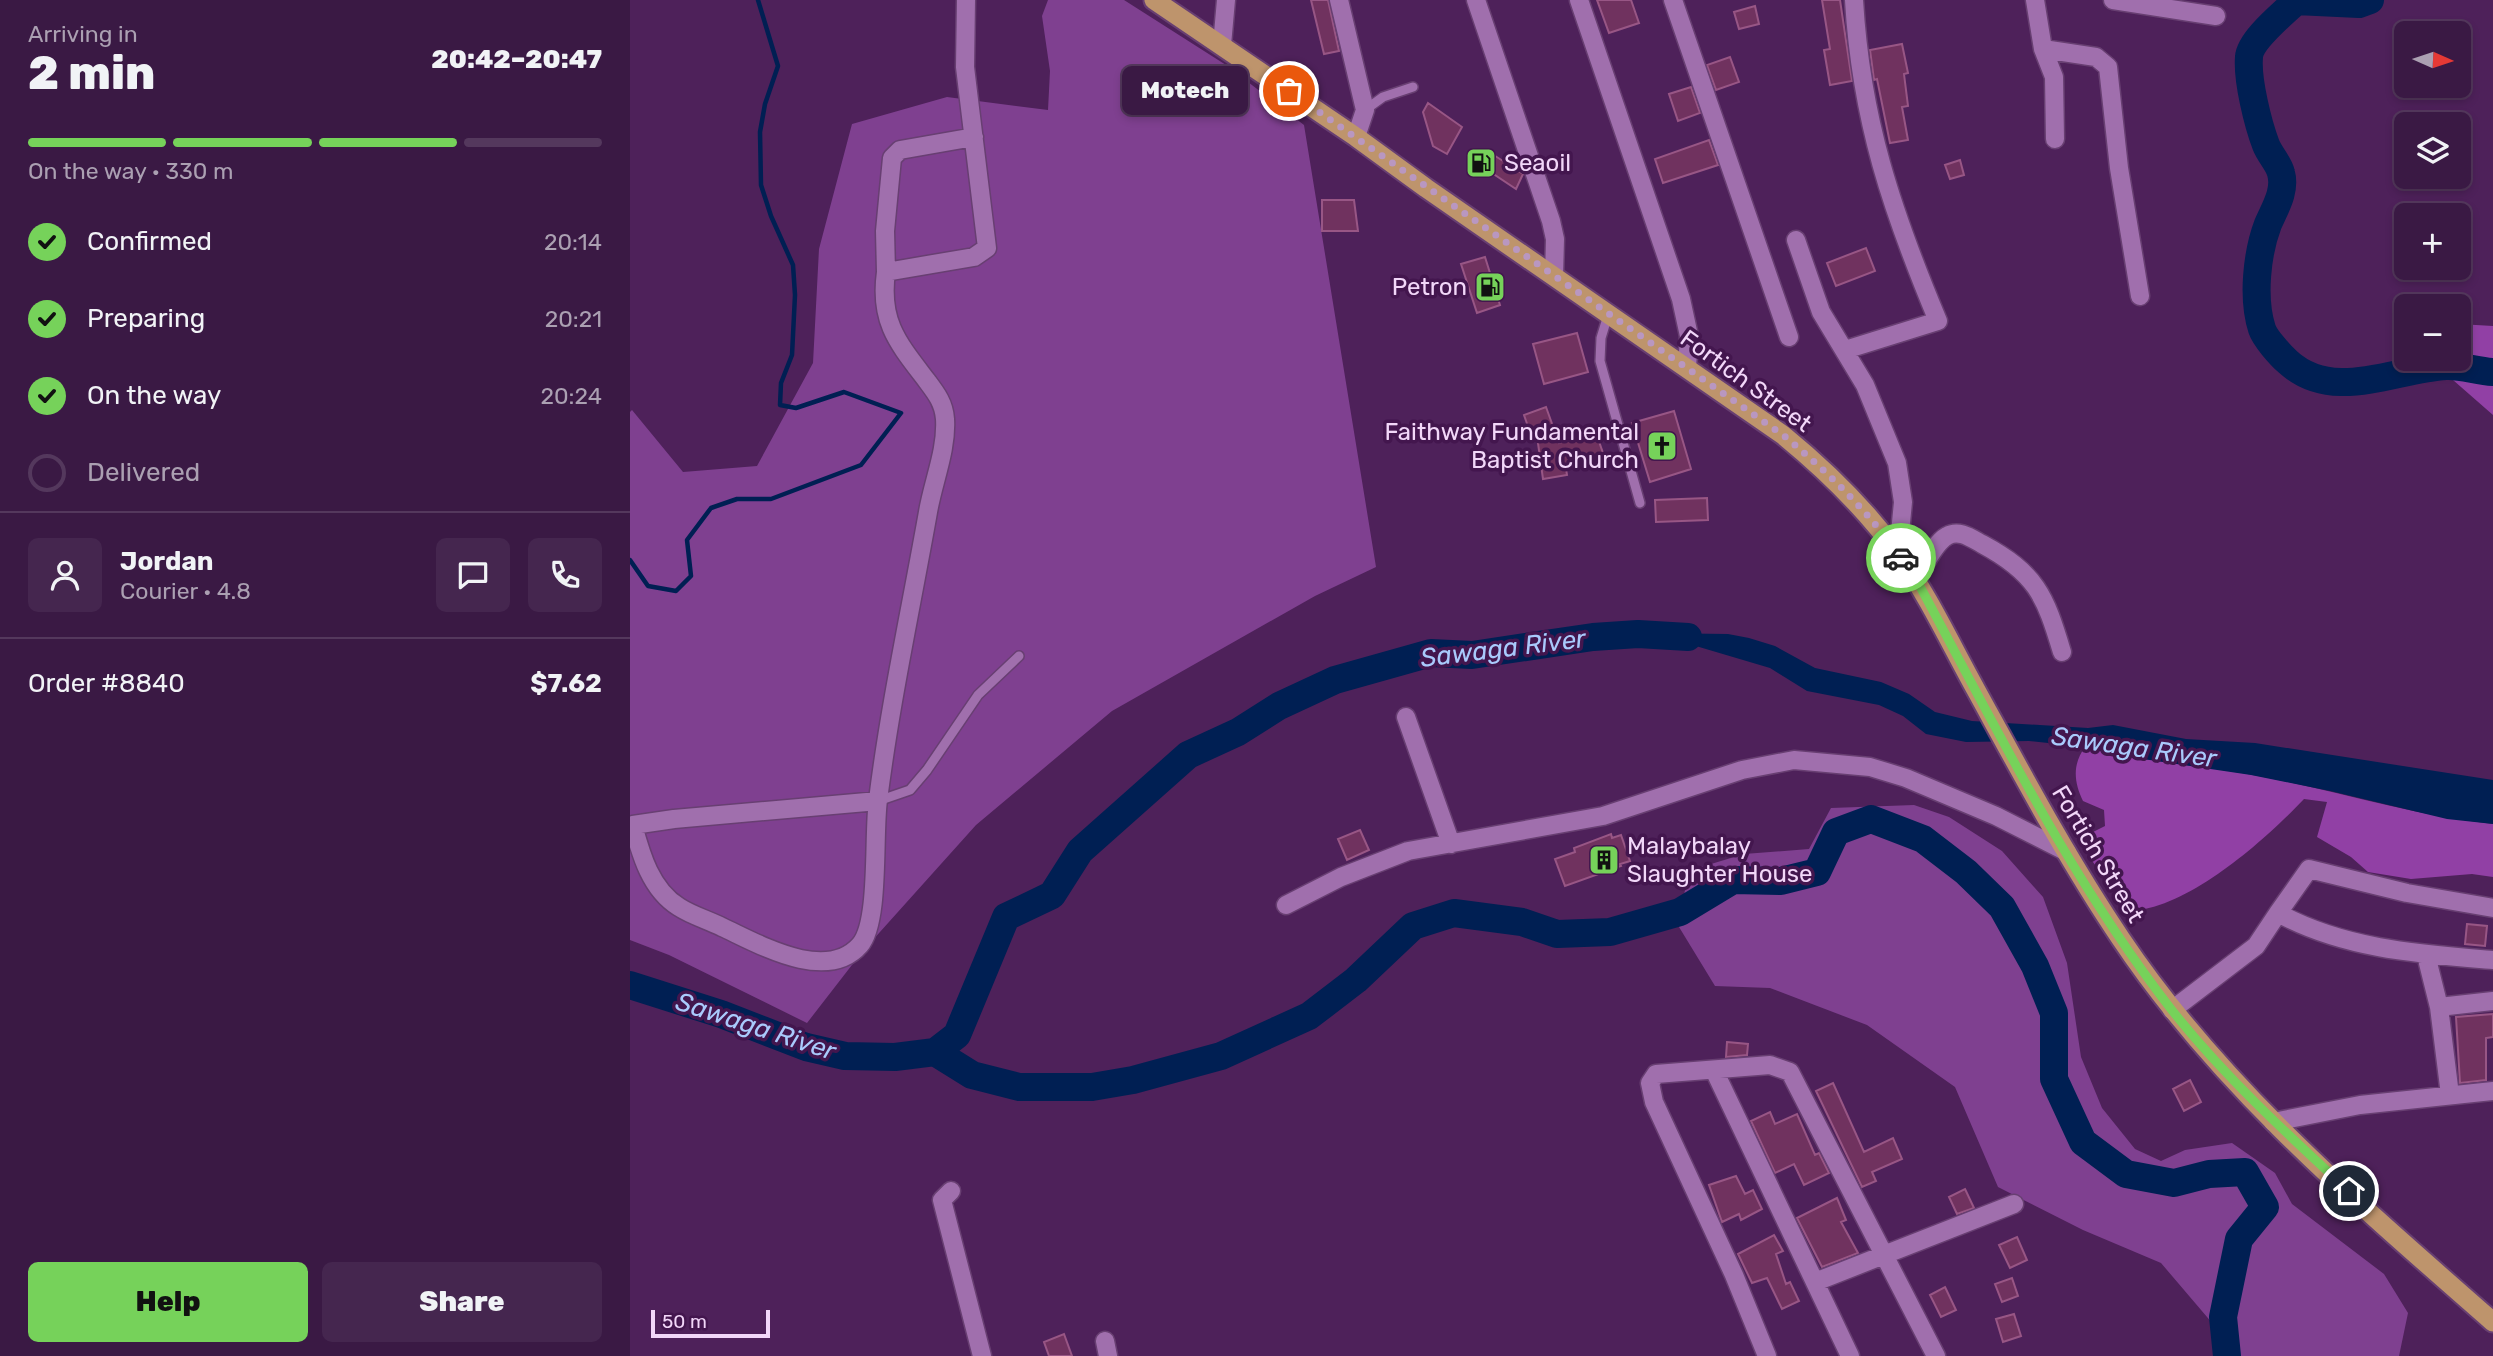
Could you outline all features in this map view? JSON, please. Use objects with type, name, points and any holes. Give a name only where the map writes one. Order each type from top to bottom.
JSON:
[{"type":"highway","name":"Fortich Street","points":[[1154,0],[1356,137],[1783,435],[1823,467],[1874,523],[1916,579],[2039,806],[2115,930],[2172,1010],[2273,1122],[2493,1322]]},
{"type":"street","points":[[886,272],[974,257],[987,248],[965,66],[966,0]]},
{"type":"street","points":[[1222,45],[1226,0]]},
{"type":"street","points":[[1339,0],[1365,110],[1356,137]]},
{"type":"street","points":[[1476,0],[1551,220],[1555,239],[1554,276]]},
{"type":"street","points":[[1579,0],[1681,299],[1689,336],[1687,368]]},
{"type":"street","points":[[1673,0],[1789,337]]},
{"type":"street","points":[[1845,350],[1938,321],[1893,210],[1879,162],[1866,103],[1854,0]]},
{"type":"street","points":[[2035,0],[2043,49],[2054,77],[2055,139]]},
{"type":"street","points":[[2113,0],[2216,16]]},
{"type":"street","points":[[2043,49],[2095,57],[2108,67],[2119,168],[2140,296]]},
{"type":"street","points":[[878,801],[632,822],[642,859],[654,881],[677,906],[783,954],[821,961],[841,957],[859,947],[870,929],[878,801],[929,506],[943,442],[945,418],[940,400],[896,341],[883,305],[890,166],[895,153],[974,136]]},
{"type":"street","points":[[1796,240],[1821,312],[1845,350],[1877,411],[1897,463],[1903,502],[1898,554]]},
{"type":"street","points":[[1916,579],[1942,539],[1951,534],[1967,536],[2001,554],[2025,571],[2041,593],[2062,652]]},
{"type":"street","points":[[1406,716],[1451,844]]},
{"type":"street","points":[[1286,905],[1341,877],[1408,851],[1603,816],[1742,770],[1794,760],[1870,767],[1906,778],[1996,817],[2067,852]]},
{"type":"street","points":[[2172,1010],[2256,946],[2309,869],[2407,892],[2493,908]]},
{"type":"street","points":[[2278,913],[2303,927],[2349,942],[2427,955],[2493,960]]},
{"type":"street","points":[[2427,955],[2439,1007],[2449,1095]]},
{"type":"street","points":[[2439,1007],[2493,1001]]},
{"type":"street","points":[[1767,1356],[1734,1275],[1650,1088],[1650,1078],[1656,1074],[1770,1065],[1790,1072],[1936,1356]]},
{"type":"street","points":[[1714,1070],[1850,1356]]},
{"type":"street","points":[[2273,1122],[2360,1104],[2493,1091]]},
{"type":"street","points":[[951,1191],[942,1199],[982,1356]]},
{"type":"street","points":[[1815,1282],[1886,1257],[2014,1204]]},
{"type":"lane","points":[[1365,110],[1383,97],[1413,87]]},
{"type":"lane","points":[[1608,313],[1601,338],[1600,361],[1640,503]]},
{"type":"lane","points":[[878,801],[910,790],[927,770],[978,695],[1019,656]]},
{"type":"shaded area","points":[[1048,0],[1124,0],[1226,65],[1304,125],[1376,567],[1315,596],[1112,711],[976,825],[862,952],[807,1023],[669,955],[630,940],[630,412],[632,410],[683,472],[757,466],[813,363],[819,249],[852,124],[947,97],[1048,110],[1050,71],[1042,16]]},
{"type":"shaded area","points":[[2471,325],[2493,326],[2493,415],[2443,371],[2471,371]]},
{"type":"shaded area","points":[[2085,747],[2269,778],[2408,810],[2493,824],[2493,877],[2472,874],[2411,879],[2368,872],[2351,857],[2317,837],[2327,802],[2304,799],[2268,834],[2224,870],[2176,898],[2152,907],[2129,911],[2090,858],[2085,836],[2105,826],[2104,810],[2083,801],[2078,787],[2076,767]]},
{"type":"shaded area","points":[[1914,805],[1949,817],[2002,851],[2043,897],[2067,963],[2081,1057],[2102,1108],[2135,1149],[2161,1161],[2185,1150],[2232,1143],[2275,1173],[2292,1204],[2384,1274],[2408,1313],[2399,1356],[2214,1356],[2213,1324],[2161,1263],[2083,1230],[1998,1187],[1955,1087],[1867,1025],[1770,988],[1715,986],[1679,927],[1688,871],[1744,854],[1809,849],[1831,808]]},
{"type":"water","points":[[1652,633],[1728,634],[1749,638],[1775,646],[1815,668],[1881,682],[1909,694],[1935,712],[1972,721],[2088,728],[2113,725],[2186,739],[2255,743],[2493,780],[2493,824],[2447,819],[2251,775],[2116,755],[2085,747],[2029,741],[1966,742],[1926,734],[1903,716],[1879,705],[1807,691],[1770,668]]},
{"type":"building","points":[[1311,0],[1328,0],[1339,51],[1324,54]]},
{"type":"building","points":[[1597,0],[1631,0],[1639,23],[1609,33]]},
{"type":"building","points":[[1822,0],[1840,0],[1852,81],[1830,85],[1824,50],[1830,49]]},
{"type":"building","points":[[1755,6],[1759,24],[1739,29],[1734,12]]},
{"type":"building","points":[[1902,44],[1908,73],[1904,74],[1908,106],[1902,107],[1908,140],[1890,143],[1877,79],[1874,80],[1870,50]]},
{"type":"building","points":[[1730,57],[1739,82],[1716,90],[1707,65]]},
{"type":"building","points":[[1691,87],[1700,113],[1678,121],[1669,94]]},
{"type":"building","points":[[1428,103],[1462,127],[1447,154],[1433,146],[1423,112]]},
{"type":"building","points":[[1709,140],[1718,165],[1663,183],[1655,159]]},
{"type":"building","points":[[1486,150],[1523,174],[1516,189],[1477,163]]},
{"type":"building","points":[[1960,160],[1964,175],[1950,179],[1945,165]]},
{"type":"building","points":[[1322,200],[1354,200],[1358,231],[1322,231]]},
{"type":"building","points":[[1866,248],[1875,271],[1836,286],[1827,263]]},
{"type":"building","points":[[1485,257],[1500,305],[1477,313],[1461,264]]},
{"type":"building","points":[[1577,333],[1588,372],[1544,384],[1533,344]]},
{"type":"building","points":[[1546,407],[1559,443],[1595,430],[1604,456],[1566,469],[1567,475],[1543,479],[1537,436],[1532,438],[1524,415]]},
{"type":"building","name":"Faithway Fundamental Baptist Church","points":[[1674,411],[1691,469],[1650,482],[1632,423]]},
{"type":"building","points":[[1707,498],[1708,520],[1656,522],[1655,500]]},
{"type":"building","points":[[1360,830],[1369,850],[1347,860],[1338,839]]},
{"type":"building","name":"Malaybalay Slaughter House","points":[[1611,834],[1612,838],[1621,835],[1630,861],[1565,886],[1555,859],[1575,852],[1574,848]]},
{"type":"building","points":[[2467,924],[2487,926],[2485,946],[2465,944]]},
{"type":"building","points":[[2493,1014],[2493,1037],[2486,1038],[2486,1080],[2460,1083],[2456,1017]]},
{"type":"building","points":[[1727,1042],[1748,1044],[1747,1055],[1726,1057]]},
{"type":"building","points":[[2190,1080],[2201,1102],[2184,1111],[2173,1089]]},
{"type":"building","points":[[1833,1083],[1864,1152],[1893,1138],[1902,1159],[1872,1172],[1876,1181],[1862,1187],[1816,1091]]},
{"type":"building","points":[[1770,1112],[1775,1124],[1797,1114],[1815,1155],[1819,1153],[1829,1173],[1804,1185],[1794,1164],[1775,1173],[1751,1121]]},
{"type":"building","points":[[1736,1176],[1745,1194],[1753,1190],[1762,1209],[1741,1220],[1739,1214],[1722,1222],[1709,1185]]},
{"type":"building","points":[[1965,1189],[1974,1208],[1957,1214],[1949,1197]]},
{"type":"building","points":[[1837,1198],[1846,1220],[1841,1222],[1858,1253],[1822,1267],[1797,1218]]},
{"type":"building","points":[[1774,1235],[1783,1251],[1776,1254],[1786,1284],[1790,1282],[1799,1301],[1782,1309],[1767,1278],[1752,1283],[1738,1254]]},
{"type":"building","points":[[2017,1237],[2027,1260],[2010,1268],[1999,1245]]},
{"type":"building","points":[[2012,1278],[2018,1296],[2002,1302],[1995,1284]]},
{"type":"building","points":[[1945,1287],[1956,1310],[1941,1317],[1930,1295]]},
{"type":"building","points":[[2014,1314],[2021,1336],[2003,1342],[1996,1319]]},
{"type":"building","points":[[1064,1334],[1072,1356],[1049,1356],[1044,1342]]},
{"type":"waterway","points":[[630,560],[648,586],[676,591],[691,576],[687,540],[711,508],[737,499],[771,499],[861,465],[901,413],[844,392],[796,408],[780,405],[781,383],[792,355],[795,295],[793,265],[771,216],[761,185],[760,132],[765,104],[778,66],[758,0]]},
{"type":"waterway","points":[[2370,0],[2359,4],[2296,1],[2261,35],[2251,50],[2251,89],[2266,145],[2278,166],[2282,180],[2281,193],[2264,236],[2259,262],[2257,304],[2262,329],[2288,362],[2306,374],[2324,380],[2364,380],[2446,366],[2493,372]]},
{"type":"waterway","name":"Sawaga River","points":[[630,985],[721,1014],[806,1047],[845,1056],[895,1057],[935,1052],[957,1035],[1006,917],[1052,895],[1080,851],[1188,755],[1238,732],[1279,706],[1335,680],[1431,653],[1472,655],[1593,637],[1638,634],[1688,637]]},
{"type":"waterway","points":[[935,1052],[972,1075],[1019,1087],[1092,1087],[1133,1080],[1221,1056],[1309,1016],[1356,980],[1413,926],[1454,913],[1522,922],[1557,934],[1610,932],[1680,912],[1733,880],[1781,881],[1817,872],[1836,832],[1871,819],[1923,839],[1966,872],[2002,907],[2035,966],[2054,1013],[2054,1079],[2083,1142],[2126,1174],[2174,1183],[2209,1174],[2245,1172],[2265,1207],[2239,1239],[2223,1317],[2227,1356]]},
{"type":"way so far","points":[[1289,91],[1783,435],[1823,467],[1874,523],[1901,558]]},
{"type":"place","name":"Motech","points":[[1289,91]]},
{"type":"place","name":"Seaoil","points":[[1481,163]]},
{"type":"place","name":"Petron","points":[[1490,287]]},
{"type":"place","name":"Faithway Fundamental Baptist Church","points":[[1662,446]]},
{"type":"place","name":"Malaybalay Slaughter House","points":[[1604,860]]},
{"type":"route","points":[[1901,558],[1916,579],[2039,806],[2123,941],[2172,1010],[2273,1122],[2349,1191]]}]
